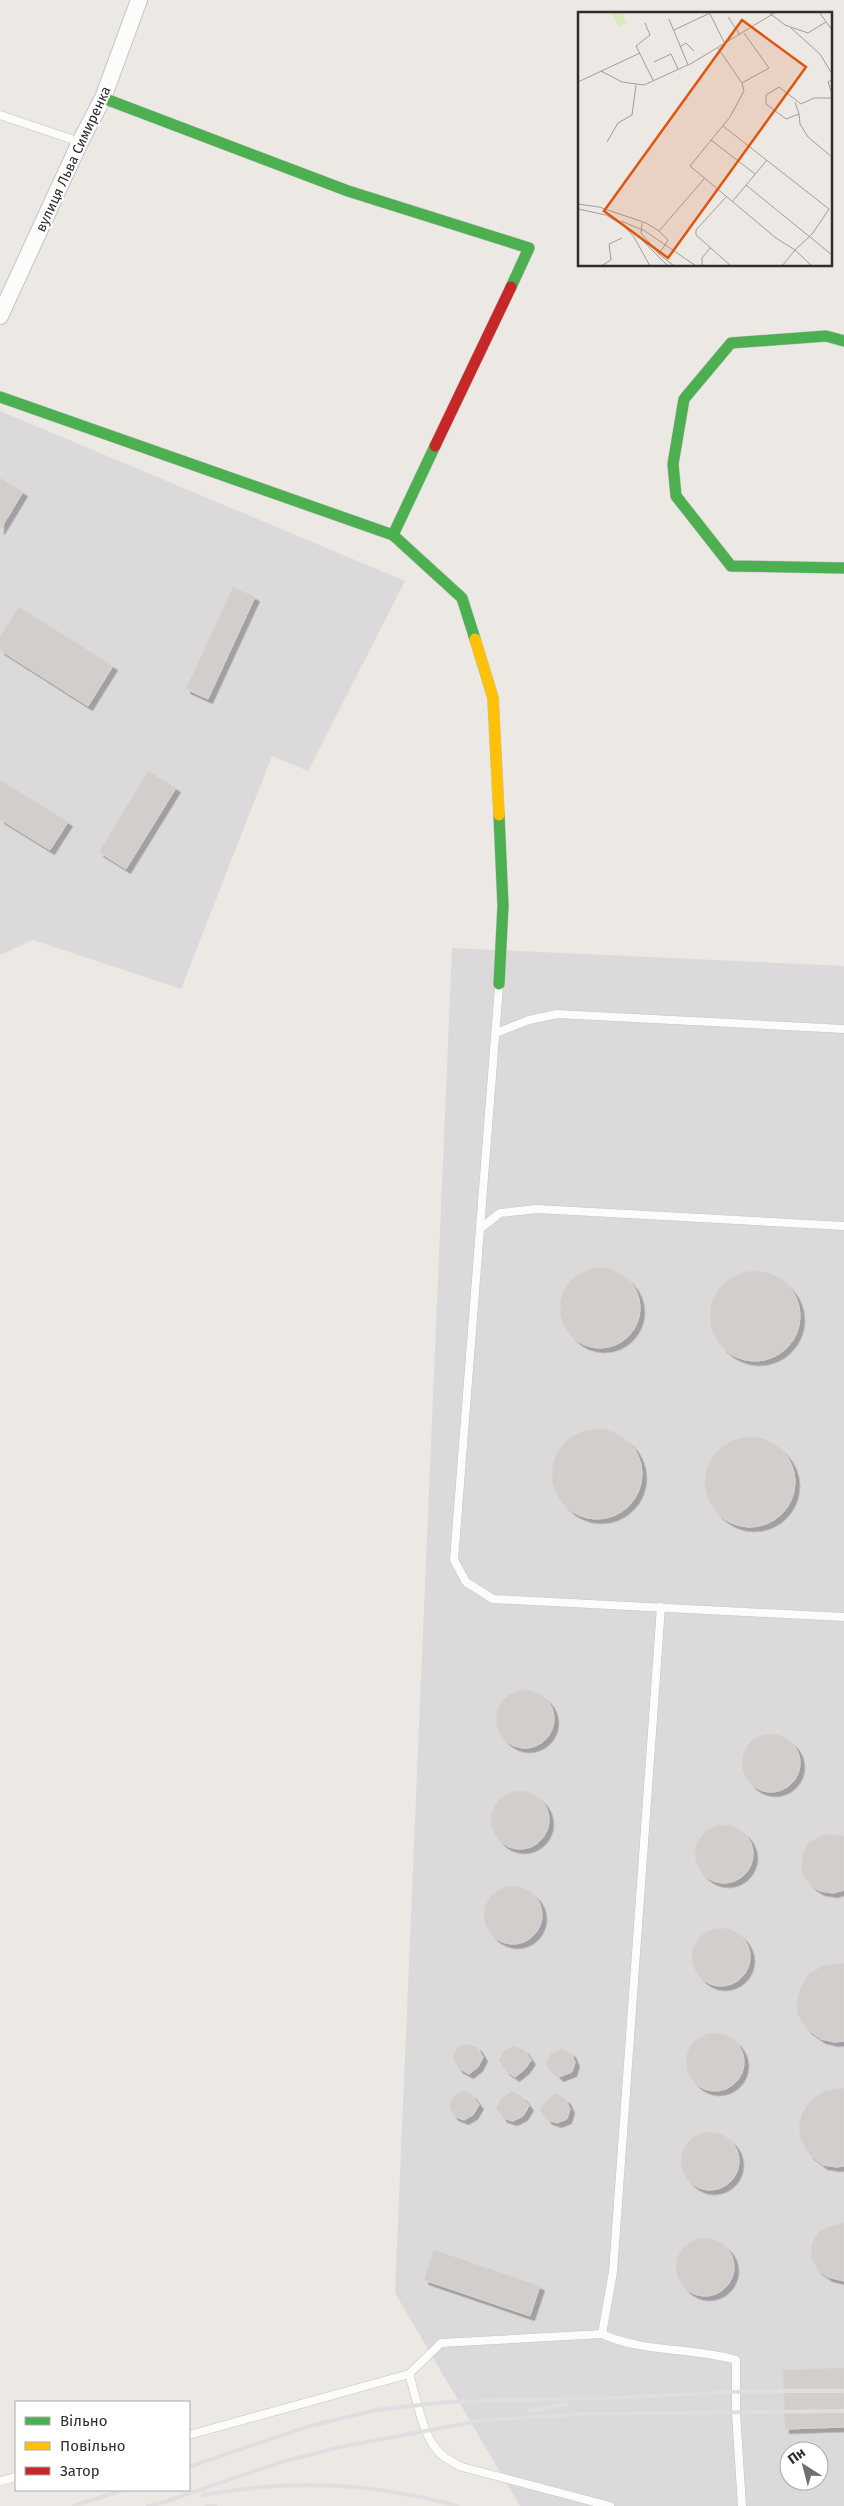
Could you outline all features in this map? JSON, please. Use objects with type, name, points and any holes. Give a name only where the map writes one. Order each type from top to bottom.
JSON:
[{"type":"street","name":"вулиця Льва Симиренка","points":[[0,315],[80,142],[103,98],[139,0]]},
{"type":"street","points":[[103,98],[348,191],[529,248],[393,535]]},
{"type":"street","points":[[844,341],[826,336],[731,343],[684,399],[673,464],[676,496],[731,566],[844,568]]},
{"type":"street","points":[[0,397],[393,535],[462,598],[493,698],[503,906],[500,984]]},
{"type":"lane","points":[[0,115],[80,142]]},
{"type":"lane","points":[[500,984],[454,1560],[466,1582],[493,1598],[844,1617]]},
{"type":"lane","points":[[496,1033],[529,1020],[558,1014],[844,1029]]},
{"type":"lane","points":[[481,1228],[500,1213],[537,1209],[844,1226]]},
{"type":"lane","points":[[602,2334],[613,2272],[662,1607]]},
{"type":"lane","points":[[190,2435],[409,2374],[441,2343],[602,2334],[620,2342],[713,2353],[736,2360],[736,2413],[742,2506]]},
{"type":"lane","points":[[409,2374],[427,2432],[436,2449],[444,2458],[462,2467],[610,2506]]},
{"type":"lane","points":[[0,2481],[15,2477]]},
{"type":"shaded area","points":[[0,411],[405,581],[308,771],[272,756],[181,989],[33,940],[0,955]]},
{"type":"shaded area","points":[[452,948],[844,966],[844,2506],[520,2506],[395,2293]]},
{"type":"building","points":[[0,478],[23,492],[0,530]]},
{"type":"building","points":[[233,587],[255,597],[208,699],[186,689]]},
{"type":"building","points":[[19,607],[113,666],[88,706],[0,650],[0,637]]},
{"type":"building","points":[[148,771],[176,788],[126,869],[99,852]]},
{"type":"building","points":[[0,780],[68,822],[50,850],[0,819]]},
{"type":"building","points":[[600,1268],[615,1271],[628,1280],[637,1293],[640,1308],[637,1323],[628,1336],[615,1345],[600,1348],[585,1345],[572,1336],[563,1323],[560,1308],[563,1293],[572,1280],[585,1271]]},
{"type":"building","points":[[755,1271],[772,1274],[787,1284],[797,1299],[800,1316],[797,1333],[787,1348],[772,1358],[755,1361],[738,1358],[723,1348],[713,1333],[710,1316],[713,1299],[723,1284],[738,1274]]},
{"type":"building","points":[[597,1429],[614,1432],[629,1442],[639,1457],[642,1474],[639,1491],[629,1506],[614,1516],[597,1519],[580,1516],[565,1506],[555,1491],[552,1474],[555,1457],[565,1442],[580,1432]]},
{"type":"building","points":[[750,1437],[767,1440],[782,1450],[792,1465],[795,1482],[792,1499],[782,1514],[767,1524],[750,1527],[733,1524],[718,1514],[708,1499],[705,1482],[708,1465],[718,1450],[733,1440]]},
{"type":"building","points":[[519,1690],[531,1690],[546,1698],[554,1713],[554,1725],[546,1740],[531,1748],[519,1748],[504,1740],[496,1725],[496,1713],[504,1698]]},
{"type":"building","points":[[765,1734],[777,1734],[792,1742],[800,1757],[800,1769],[792,1784],[777,1792],[765,1792],[750,1784],[742,1769],[742,1757],[750,1742]]},
{"type":"building","points":[[514,1791],[526,1791],[541,1799],[549,1814],[549,1826],[541,1841],[526,1849],[514,1849],[499,1841],[491,1826],[491,1814],[499,1799]]},
{"type":"building","points":[[718,1825],[730,1825],[745,1833],[753,1848],[753,1860],[745,1875],[730,1883],[718,1883],[703,1875],[695,1860],[695,1848],[703,1833]]},
{"type":"building","points":[[829,1834],[844,1836],[844,1890],[833,1893],[820,1891],[812,1886],[804,1877],[801,1866],[803,1854],[808,1844],[818,1837]]},
{"type":"building","points":[[507,1886],[519,1886],[534,1894],[542,1909],[542,1921],[534,1936],[519,1944],[507,1944],[492,1936],[484,1921],[484,1909],[492,1894]]},
{"type":"building","points":[[715,1928],[727,1928],[742,1936],[750,1951],[750,1963],[742,1978],[727,1986],[715,1986],[700,1978],[692,1963],[692,1951],[700,1936]]},
{"type":"building","points":[[844,1963],[844,2041],[834,2042],[821,2039],[807,2029],[798,2015],[797,2001],[800,1988],[810,1973],[823,1966]]},
{"type":"building","points":[[709,2033],[721,2033],[736,2041],[744,2056],[744,2068],[736,2083],[721,2091],[709,2091],[694,2083],[686,2068],[686,2056],[694,2041]]},
{"type":"building","points":[[466,2044],[477,2047],[483,2057],[478,2067],[469,2074],[458,2068],[453,2058],[457,2048]]},
{"type":"building","points":[[514,2046],[524,2050],[531,2060],[525,2069],[515,2077],[506,2071],[499,2061],[504,2051]]},
{"type":"building","points":[[561,2049],[571,2053],[575,2062],[572,2072],[559,2077],[545,2064],[551,2054]]},
{"type":"building","points":[[844,2088],[844,2166],[823,2165],[809,2154],[801,2140],[799,2126],[802,2113],[812,2099],[825,2091]]},
{"type":"building","points":[[463,2090],[472,2095],[479,2105],[473,2115],[464,2120],[454,2116],[449,2107],[453,2097]]},
{"type":"building","points":[[512,2091],[522,2097],[529,2106],[523,2116],[513,2121],[503,2118],[496,2108],[502,2098]]},
{"type":"building","points":[[556,2093],[566,2100],[570,2109],[567,2119],[557,2123],[548,2120],[540,2110],[546,2101]]},
{"type":"building","points":[[704,2132],[716,2132],[731,2140],[739,2155],[739,2167],[731,2182],[716,2190],[704,2190],[689,2182],[681,2167],[681,2155],[689,2140]]},
{"type":"building","points":[[844,2223],[844,2281],[828,2277],[818,2270],[812,2260],[811,2250],[813,2241],[820,2231],[830,2226]]},
{"type":"building","points":[[699,2238],[711,2238],[726,2246],[734,2261],[734,2273],[726,2288],[711,2296],[699,2296],[684,2288],[676,2273],[676,2261],[684,2246]]},
{"type":"building","points":[[434,2250],[540,2286],[530,2316],[424,2280]]},
{"type":"building","points":[[844,2368],[844,2427],[785,2429],[783,2370]]},
{"type":"railway","points":[[589,2399],[753,2391],[844,2391]]},
{"type":"railway","points":[[190,2467],[306,2427],[376,2410],[446,2402],[594,2398]]},
{"type":"railway","points":[[530,2411],[567,2404]]},
{"type":"railway","points":[[167,2501],[282,2462],[340,2447],[484,2420],[581,2414],[844,2411]]},
{"type":"railway","points":[[203,2495],[268,2487],[331,2486],[393,2492],[457,2506]]},
{"type":"railway","points":[[74,2506],[119,2491]]},
{"type":"railway","points":[[148,2506],[173,2500]]},
{"type":"railway","points":[[207,2506],[215,2506]]},
{"type":"traffic: fast","points":[[103,98],[348,191],[529,248],[511,287]]},
{"type":"traffic: fast","points":[[844,341],[826,336],[731,343],[684,399],[673,464],[676,496],[731,566],[844,568]]},
{"type":"traffic: fast","points":[[0,397],[393,535],[462,598],[475,639]]},
{"type":"traffic: fast","points":[[393,535],[435,446]]},
{"type":"traffic: fast","points":[[499,815],[503,906],[499,984]]},
{"type":"traffic: slow","points":[[475,639],[493,698],[499,815]]},
{"type":"traffic: jam","points":[[435,446],[511,287]]}]
